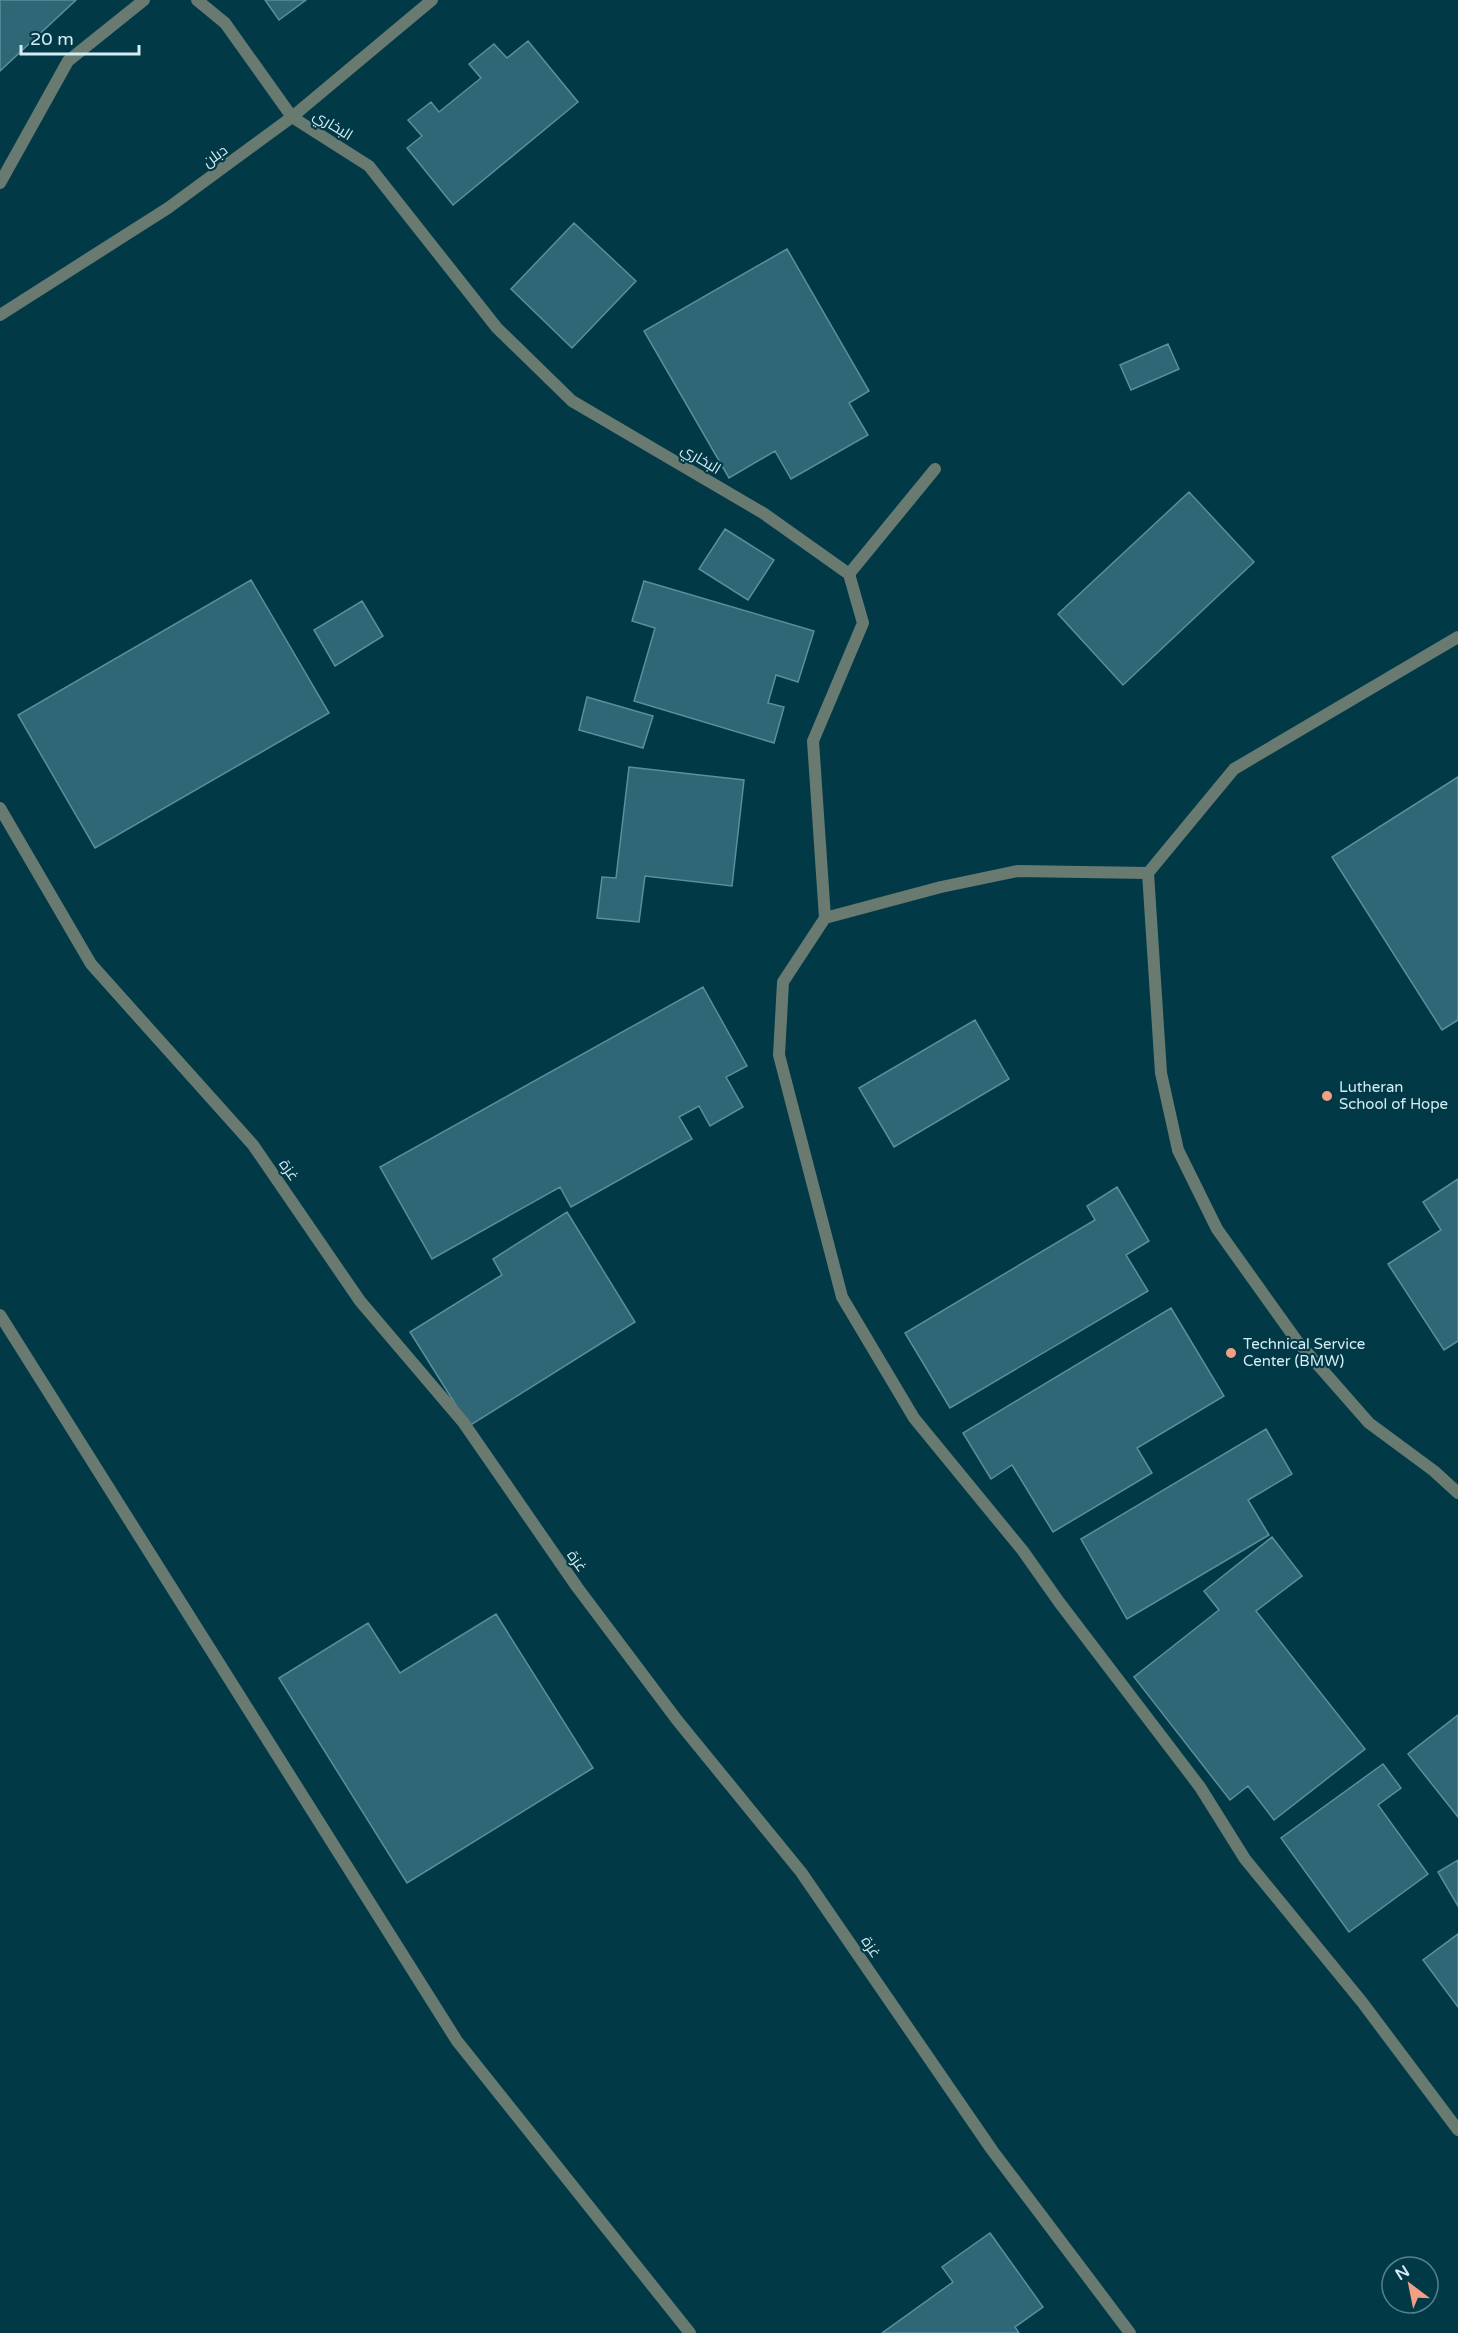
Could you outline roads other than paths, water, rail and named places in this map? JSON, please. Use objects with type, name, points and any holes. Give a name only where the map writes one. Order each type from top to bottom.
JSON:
[{"type":"street","points":[[0,183],[68,61],[144,0]]},
{"type":"street","points":[[197,0],[225,23],[292,117]]},
{"type":"street","name":"دبلن","points":[[0,315],[168,208],[292,117],[432,0]]},
{"type":"street","name":"البخاري","points":[[292,117],[369,166],[496,328],[572,401],[763,513],[849,574]]},
{"type":"street","points":[[935,469],[849,574],[863,622],[813,741],[825,918],[783,982],[779,1055],[842,1297],[914,1418],[1023,1551],[1200,1787],[1245,1859],[1362,2002],[1458,2130]]},
{"type":"street","points":[[1458,637],[1234,769],[1148,873],[1161,1073],[1178,1150],[1192,1179],[1217,1229],[1304,1349],[1369,1424],[1434,1471],[1458,1493]]},
{"type":"street","name":"غزة","points":[[0,808],[91,964],[253,1144],[360,1301],[463,1422],[577,1587],[677,1720],[801,1872],[992,2150],[1130,2333]]},
{"type":"street","points":[[825,918],[941,887],[1017,871],[1148,873]]},
{"type":"street","points":[[0,1315],[457,2041],[690,2333]]},
{"type":"place","name":"Lutheran School of Hope","points":[[1327,1096]]},
{"type":"place","name":"Technical Service Center (BMW)","points":[[1231,1353]]}]
